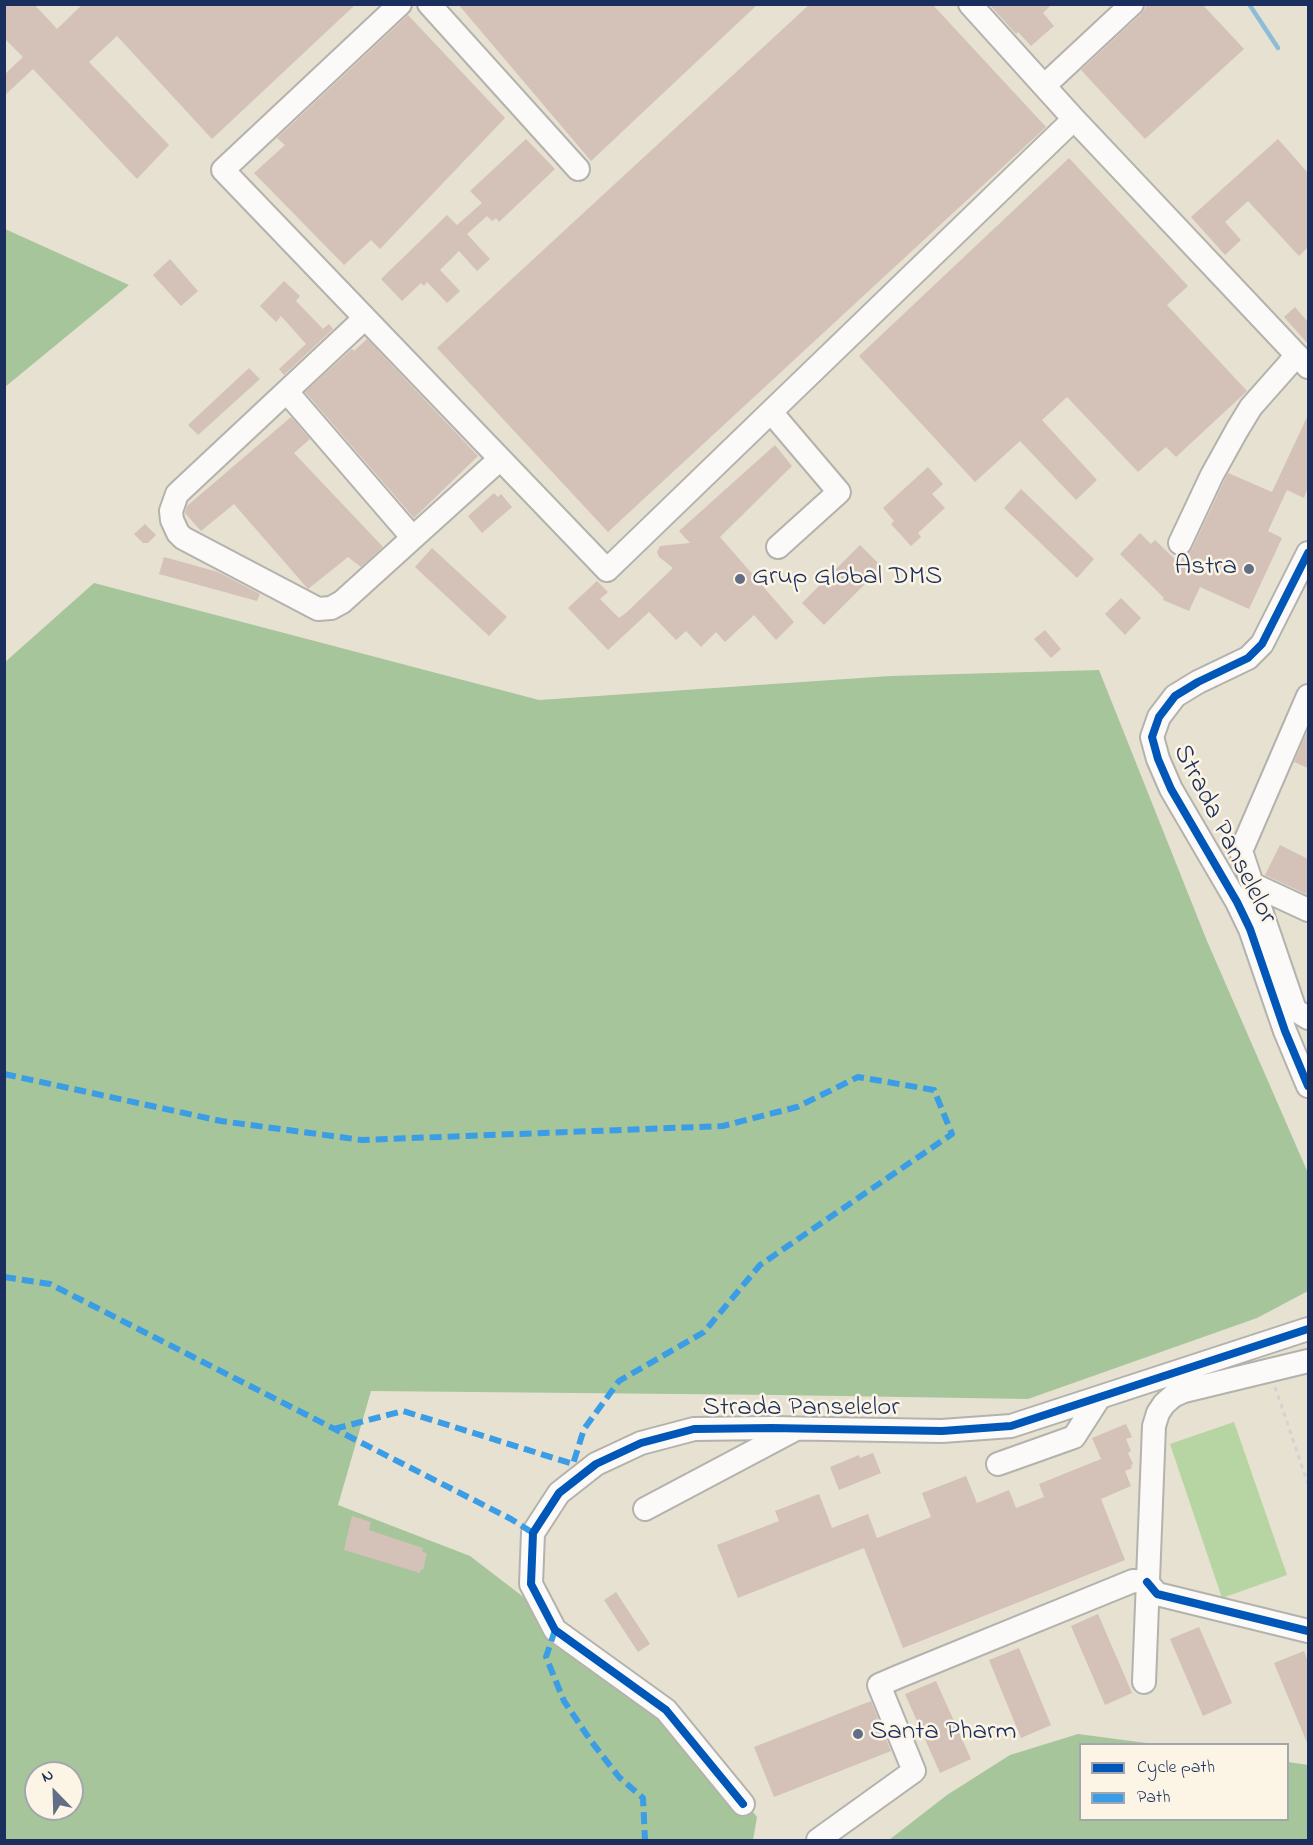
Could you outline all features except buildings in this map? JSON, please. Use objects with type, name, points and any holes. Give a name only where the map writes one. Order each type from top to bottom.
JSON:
[{"type":"street","points":[[400,4],[223,170],[607,570],[1074,119]]},
{"type":"street","points":[[429,4],[578,169]]},
{"type":"street","points":[[970,4],[1074,119],[1303,361],[1251,407],[1212,475],[1180,543]]},
{"type":"street","points":[[1044,86],[1132,4]]},
{"type":"street","points":[[365,318],[177,494],[171,511],[178,533],[183,538],[318,609],[331,608],[342,602],[500,459]]},
{"type":"street","points":[[287,392],[413,538]]},
{"type":"street","points":[[771,412],[839,492],[778,547]]},
{"type":"street","name":"Strada Panselelor","points":[[1308,552],[1262,644],[1248,658],[1175,696],[1159,717],[1152,737],[1158,759],[1171,789],[1238,902],[1250,929],[1285,1031],[1308,1086]]},
{"type":"street","points":[[1308,696],[1241,851],[1295,1010],[1308,1017]]},
{"type":"street","points":[[1252,884],[1308,910]]},
{"type":"street","name":"Strada Panselelor","points":[[743,1804],[666,1710],[555,1630],[531,1584],[533,1533],[559,1493],[596,1464],[640,1443],[694,1429],[942,1431],[1011,1426],[1308,1329]]},
{"type":"street","points":[[1144,1682],[1154,1426],[1164,1404],[1185,1390],[1308,1361]]},
{"type":"street","points":[[998,1464],[1074,1437],[1099,1398]]},
{"type":"street","points":[[645,1509],[795,1429]]},
{"type":"street","points":[[818,1840],[914,1771],[879,1685],[1133,1581],[1147,1582],[1157,1594],[1308,1631]]},
{"type":"path","points":[[1269,1371],[1308,1484]]},
{"type":"green space","points":[[5,229],[129,285],[5,387]]},
{"type":"green space","points":[[94,583],[539,700],[890,676],[1099,670],[1207,941],[1308,1173],[1308,1291],[1257,1318],[1028,1399],[371,1391],[338,1505],[470,1556],[668,1708],[757,1817],[753,1840],[5,1840],[4,663]]},
{"type":"green space","points":[[1234,1422],[1287,1575],[1222,1598],[1170,1444]]},
{"type":"green space","points":[[1078,1734],[1146,1743],[1079,1743],[1079,1821],[1289,1821],[1289,1762],[1308,1765],[1308,1840],[889,1840],[947,1795],[1010,1755]]},
{"type":"waterway","points":[[1249,4],[1278,48]]},
{"type":"marked path","points":[[4,1074],[221,1121],[362,1140],[723,1126],[797,1107],[858,1077],[934,1090],[952,1134],[760,1265],[704,1332],[619,1381],[584,1429],[573,1464],[403,1411],[334,1429]]},
{"type":"marked path","points":[[4,1277],[50,1284],[511,1519],[533,1533]]},
{"type":"marked path","points":[[555,1630],[546,1657],[564,1701],[619,1777],[643,1798],[645,1840]]},
{"type":"cycle path","points":[[1308,553],[1262,644],[1248,658],[1175,696],[1159,717],[1152,737],[1158,759],[1171,789],[1237,902],[1250,929],[1285,1031],[1308,1086]]},
{"type":"cycle path","points":[[743,1804],[666,1710],[555,1630],[531,1584],[533,1533],[559,1493],[596,1464],[641,1443],[694,1429],[942,1431],[1011,1426],[1308,1329]]},
{"type":"cycle path","points":[[1147,1582],[1157,1594],[1308,1631]]},
{"type":"place","name":"Astra","points":[[1249,569]]},
{"type":"place","name":"Grup Global DMS","points":[[740,579]]},
{"type":"place","name":"Santa Pharm","points":[[858,1734]]}]
